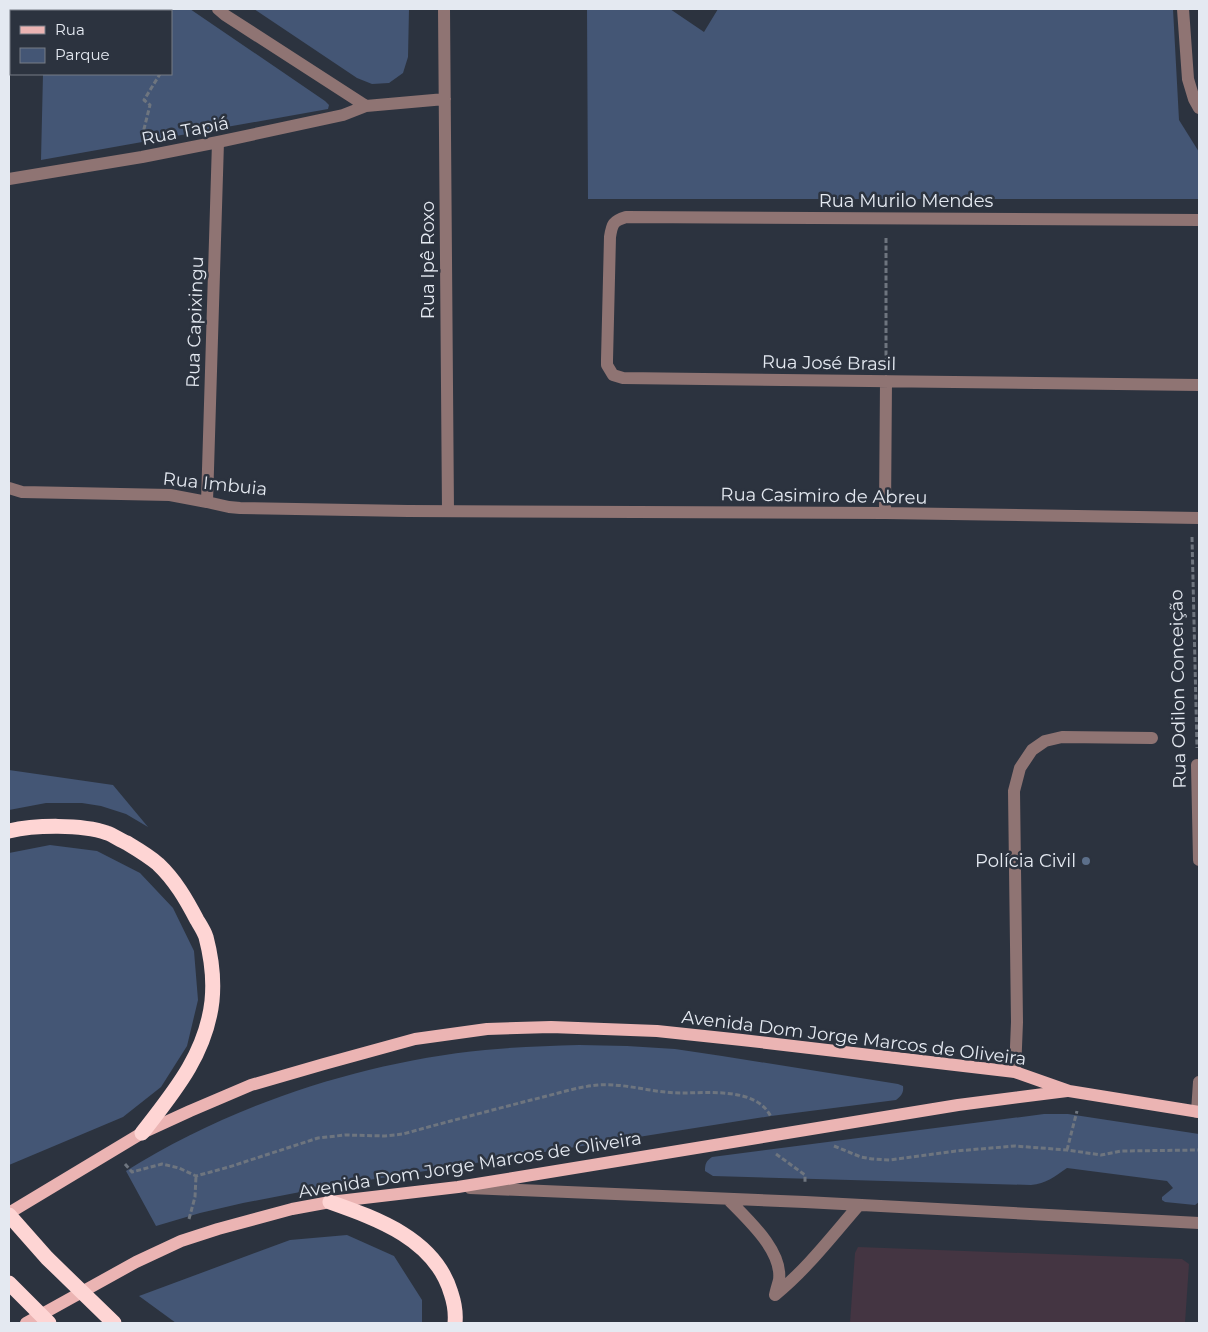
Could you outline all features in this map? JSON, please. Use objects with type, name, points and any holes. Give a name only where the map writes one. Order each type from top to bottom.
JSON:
[{"type":"highway","points":[[9,831],[70,826],[92,829],[107,833],[137,849],[158,864],[184,895],[205,936],[213,978],[212,1001],[206,1029],[187,1074],[142,1133]]},
{"type":"highway","points":[[330,1202],[380,1222],[410,1238],[430,1254],[448,1283],[453,1300],[454,1323]]},
{"type":"highway","points":[[9,1214],[47,1258],[114,1323]]},
{"type":"highway","points":[[9,1283],[49,1323]]},
{"type":"main road","name":"Avenida Dom Jorge Marcos de Oliveira","points":[[9,1214],[142,1133],[251,1085],[415,1039],[487,1029],[551,1027],[657,1031],[742,1040],[1015,1072],[1076,1092]]},
{"type":"main road","name":"Avenida Dom Jorge Marcos de Oliveira","points":[[26,1323],[136,1262],[181,1241],[218,1228],[292,1209],[330,1202],[458,1187],[958,1105],[1076,1092]]},
{"type":"main road","points":[[1076,1092],[1198,1112]]},
{"type":"street","points":[[218,9],[366,106]]},
{"type":"street","name":"Rua Ipê Roxo","points":[[444,9],[448,511]]},
{"type":"street","points":[[1183,9],[1188,79],[1199,108]]},
{"type":"street","name":"Rua Tapiá","points":[[9,179],[142,157],[218,142],[343,115],[366,106],[445,99]]},
{"type":"street","name":"Rua Capixingu","points":[[207,502],[218,142]]},
{"type":"street","name":"Rua Murilo Mendes","points":[[613,223],[626,217],[1199,220]]},
{"type":"street","name":"Rua José Brasil","points":[[613,223],[610,237],[607,365],[613,374],[623,378],[1199,386]]},
{"type":"street","points":[[885,513],[886,381]]},
{"type":"street","name":"Rua Imbuia","points":[[9,488],[22,492],[170,495],[240,508],[448,511]]},
{"type":"street","name":"Rua Casimiro de Abreu","points":[[448,511],[885,513],[1196,518]]},
{"type":"street","points":[[1015,1072],[1017,1022],[1014,791],[1020,768],[1032,750],[1045,741],[1062,737],[1152,738]]},
{"type":"street","name":"Rua Odilon Conceição","points":[[1197,764],[1199,860]]},
{"type":"street","points":[[1198,1112],[1199,1082]]},
{"type":"street","points":[[458,1187],[805,1202],[1199,1223]]},
{"type":"street","points":[[728,1199],[765,1239],[773,1253],[779,1268],[779,1280],[775,1295],[808,1264],[859,1205]]},
{"type":"path","points":[[142,157],[142,133],[150,105],[144,100],[159,75]]},
{"type":"path","points":[[886,218],[886,381]]},
{"type":"path","name":"Rua Odilon Conceição","points":[[1196,518],[1197,764]]},
{"type":"path","points":[[112,1151],[132,1172],[162,1164],[180,1168],[196,1176],[318,1138],[345,1135],[385,1136],[403,1134],[572,1090],[597,1085],[622,1085],[667,1093],[734,1094],[749,1098],[762,1105],[771,1116],[774,1153]]},
{"type":"path","points":[[1067,1150],[1076,1092]]},
{"type":"path","points":[[826,1147],[835,1146],[861,1157],[890,1160],[990,1147],[1015,1146],[1101,1155],[1121,1151],[1199,1150]]},
{"type":"path","points":[[774,1153],[783,1152]]},
{"type":"path","points":[[774,1153],[806,1174],[805,1202]]},
{"type":"path","points":[[181,1241],[195,1197],[196,1176]]},
{"type":"shaded area","points":[[858,1247],[1182,1259],[1189,1264],[1185,1323],[850,1323],[855,1253]]},
{"type":"green space","points":[[190,9],[325,101],[329,105],[328,109],[41,160],[43,75],[172,75],[172,10],[106,10]]},
{"type":"green space","points":[[254,9],[409,9],[408,57],[403,73],[389,83],[372,84],[357,78]]},
{"type":"green space","points":[[587,9],[670,9],[704,32],[718,9],[1173,9],[1179,120],[1199,152],[1199,199],[588,199]]},
{"type":"green space","points":[[9,770],[113,785],[148,827],[126,814],[101,806],[82,803],[46,803],[9,810]]},
{"type":"green space","points":[[50,845],[97,851],[140,873],[173,908],[194,951],[198,1000],[187,1046],[161,1087],[123,1117],[9,1165],[9,853]]},
{"type":"green space","points":[[579,1045],[675,1049],[898,1084],[903,1086],[903,1091],[896,1100],[771,1116],[331,1186],[243,1203],[156,1226],[126,1171],[167,1147],[209,1126],[299,1090],[345,1076],[439,1056],[497,1049]]},
{"type":"green space","points":[[1044,1114],[1068,1114],[1199,1134],[1199,1202],[1195,1205],[1165,1202],[1162,1200],[1162,1197],[1173,1188],[1167,1181],[1067,1168],[1046,1181],[1031,1185],[713,1176],[705,1171],[706,1163],[712,1157]]},
{"type":"green space","points":[[347,1235],[394,1256],[422,1300],[422,1323],[176,1323],[139,1296],[290,1240]]},
{"type":"place","name":"Polícia Civil","points":[[1086,861]]}]
